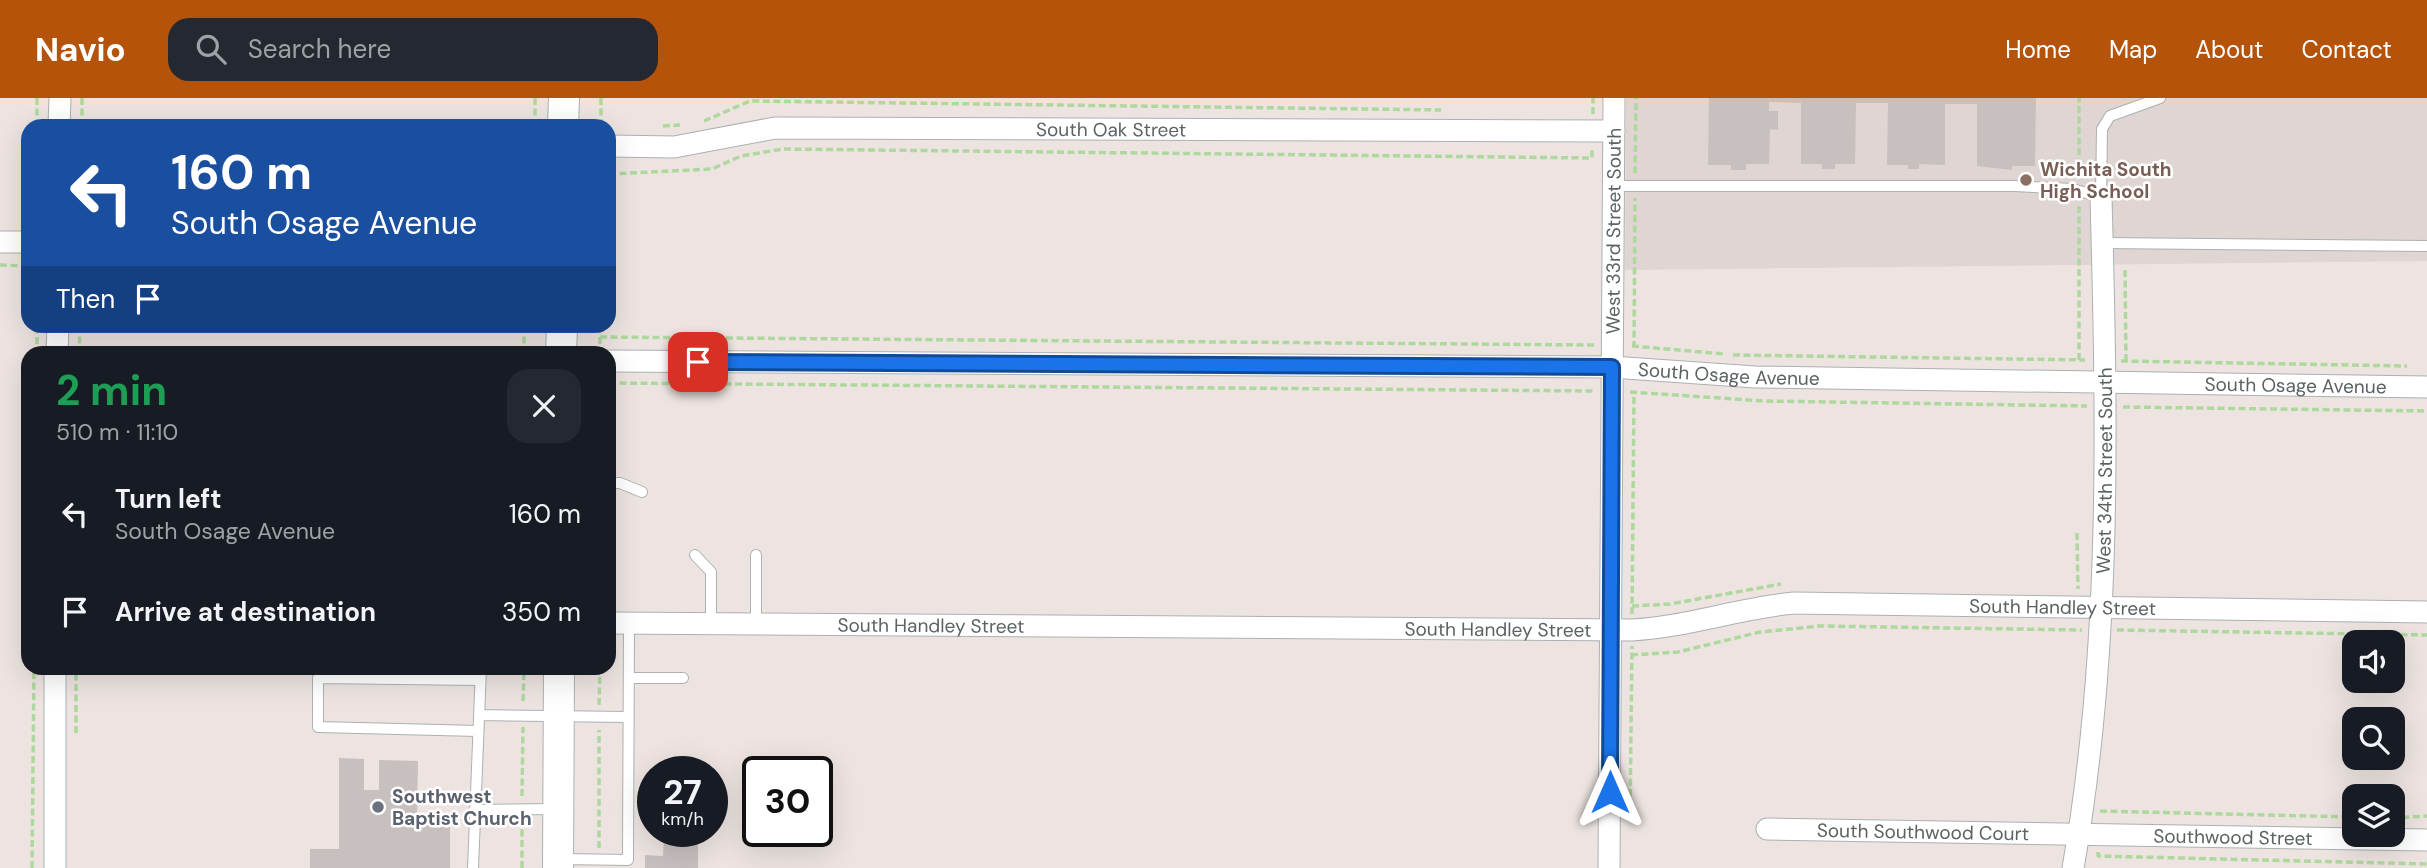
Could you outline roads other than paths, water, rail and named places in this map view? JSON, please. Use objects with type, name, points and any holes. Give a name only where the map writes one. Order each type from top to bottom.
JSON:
[{"type":"street","points":[[59,119],[60,98]]},
{"type":"street","points":[[563,119],[564,98]]},
{"type":"street","name":"West 33rd Street South","points":[[1609,868],[1621,630],[1612,392],[1614,186],[1603,131],[1614,98]]},
{"type":"street","name":"South Oak Street","points":[[616,146],[674,147],[775,128],[1603,131]]},
{"type":"street","name":"West 34th Street South","points":[[2073,868],[2086,796],[2100,607],[2104,406],[2101,197]]},
{"type":"street","points":[[0,242],[21,242]]},
{"type":"street","name":"South Osage Avenue","points":[[616,361],[1612,367],[1755,377],[2104,370],[2427,387]]},
{"type":"street","name":"South Handley Street","points":[[619,623],[1621,630],[1675,626],[1764,606],[1794,603],[2427,612]]},
{"type":"street","points":[[55,675],[55,868]]},
{"type":"street","points":[[558,864],[559,675]]},
{"type":"street","name":"South Southwood Court","points":[[1767,830],[2079,833]]},
{"type":"street","name":"Southwood Street","points":[[2079,833],[2427,840]]},
{"type":"lane","points":[[1614,186],[2015,187],[2079,191],[2101,197],[2102,129],[2110,116],[2160,98]]},
{"type":"lane","points":[[2102,243],[2427,246]]},
{"type":"lane","points":[[616,483],[642,492]]},
{"type":"lane","points":[[695,555],[711,572],[711,624]]},
{"type":"lane","points":[[755,623],[756,555]]},
{"type":"lane","points":[[558,864],[599,859],[628,860],[629,678],[619,623]]},
{"type":"lane","points":[[440,675],[318,678],[318,727],[478,731]]},
{"type":"lane","points":[[473,868],[481,675]]},
{"type":"lane","points":[[629,678],[683,678]]},
{"type":"lane","points":[[478,715],[628,717]]},
{"type":"lane","points":[[474,810],[558,809]]},
{"type":"place","name":"Wichita South High School","points":[[2026,180]]},
{"type":"place","name":"Southwest Baptist Church","points":[[378,807]]}]
